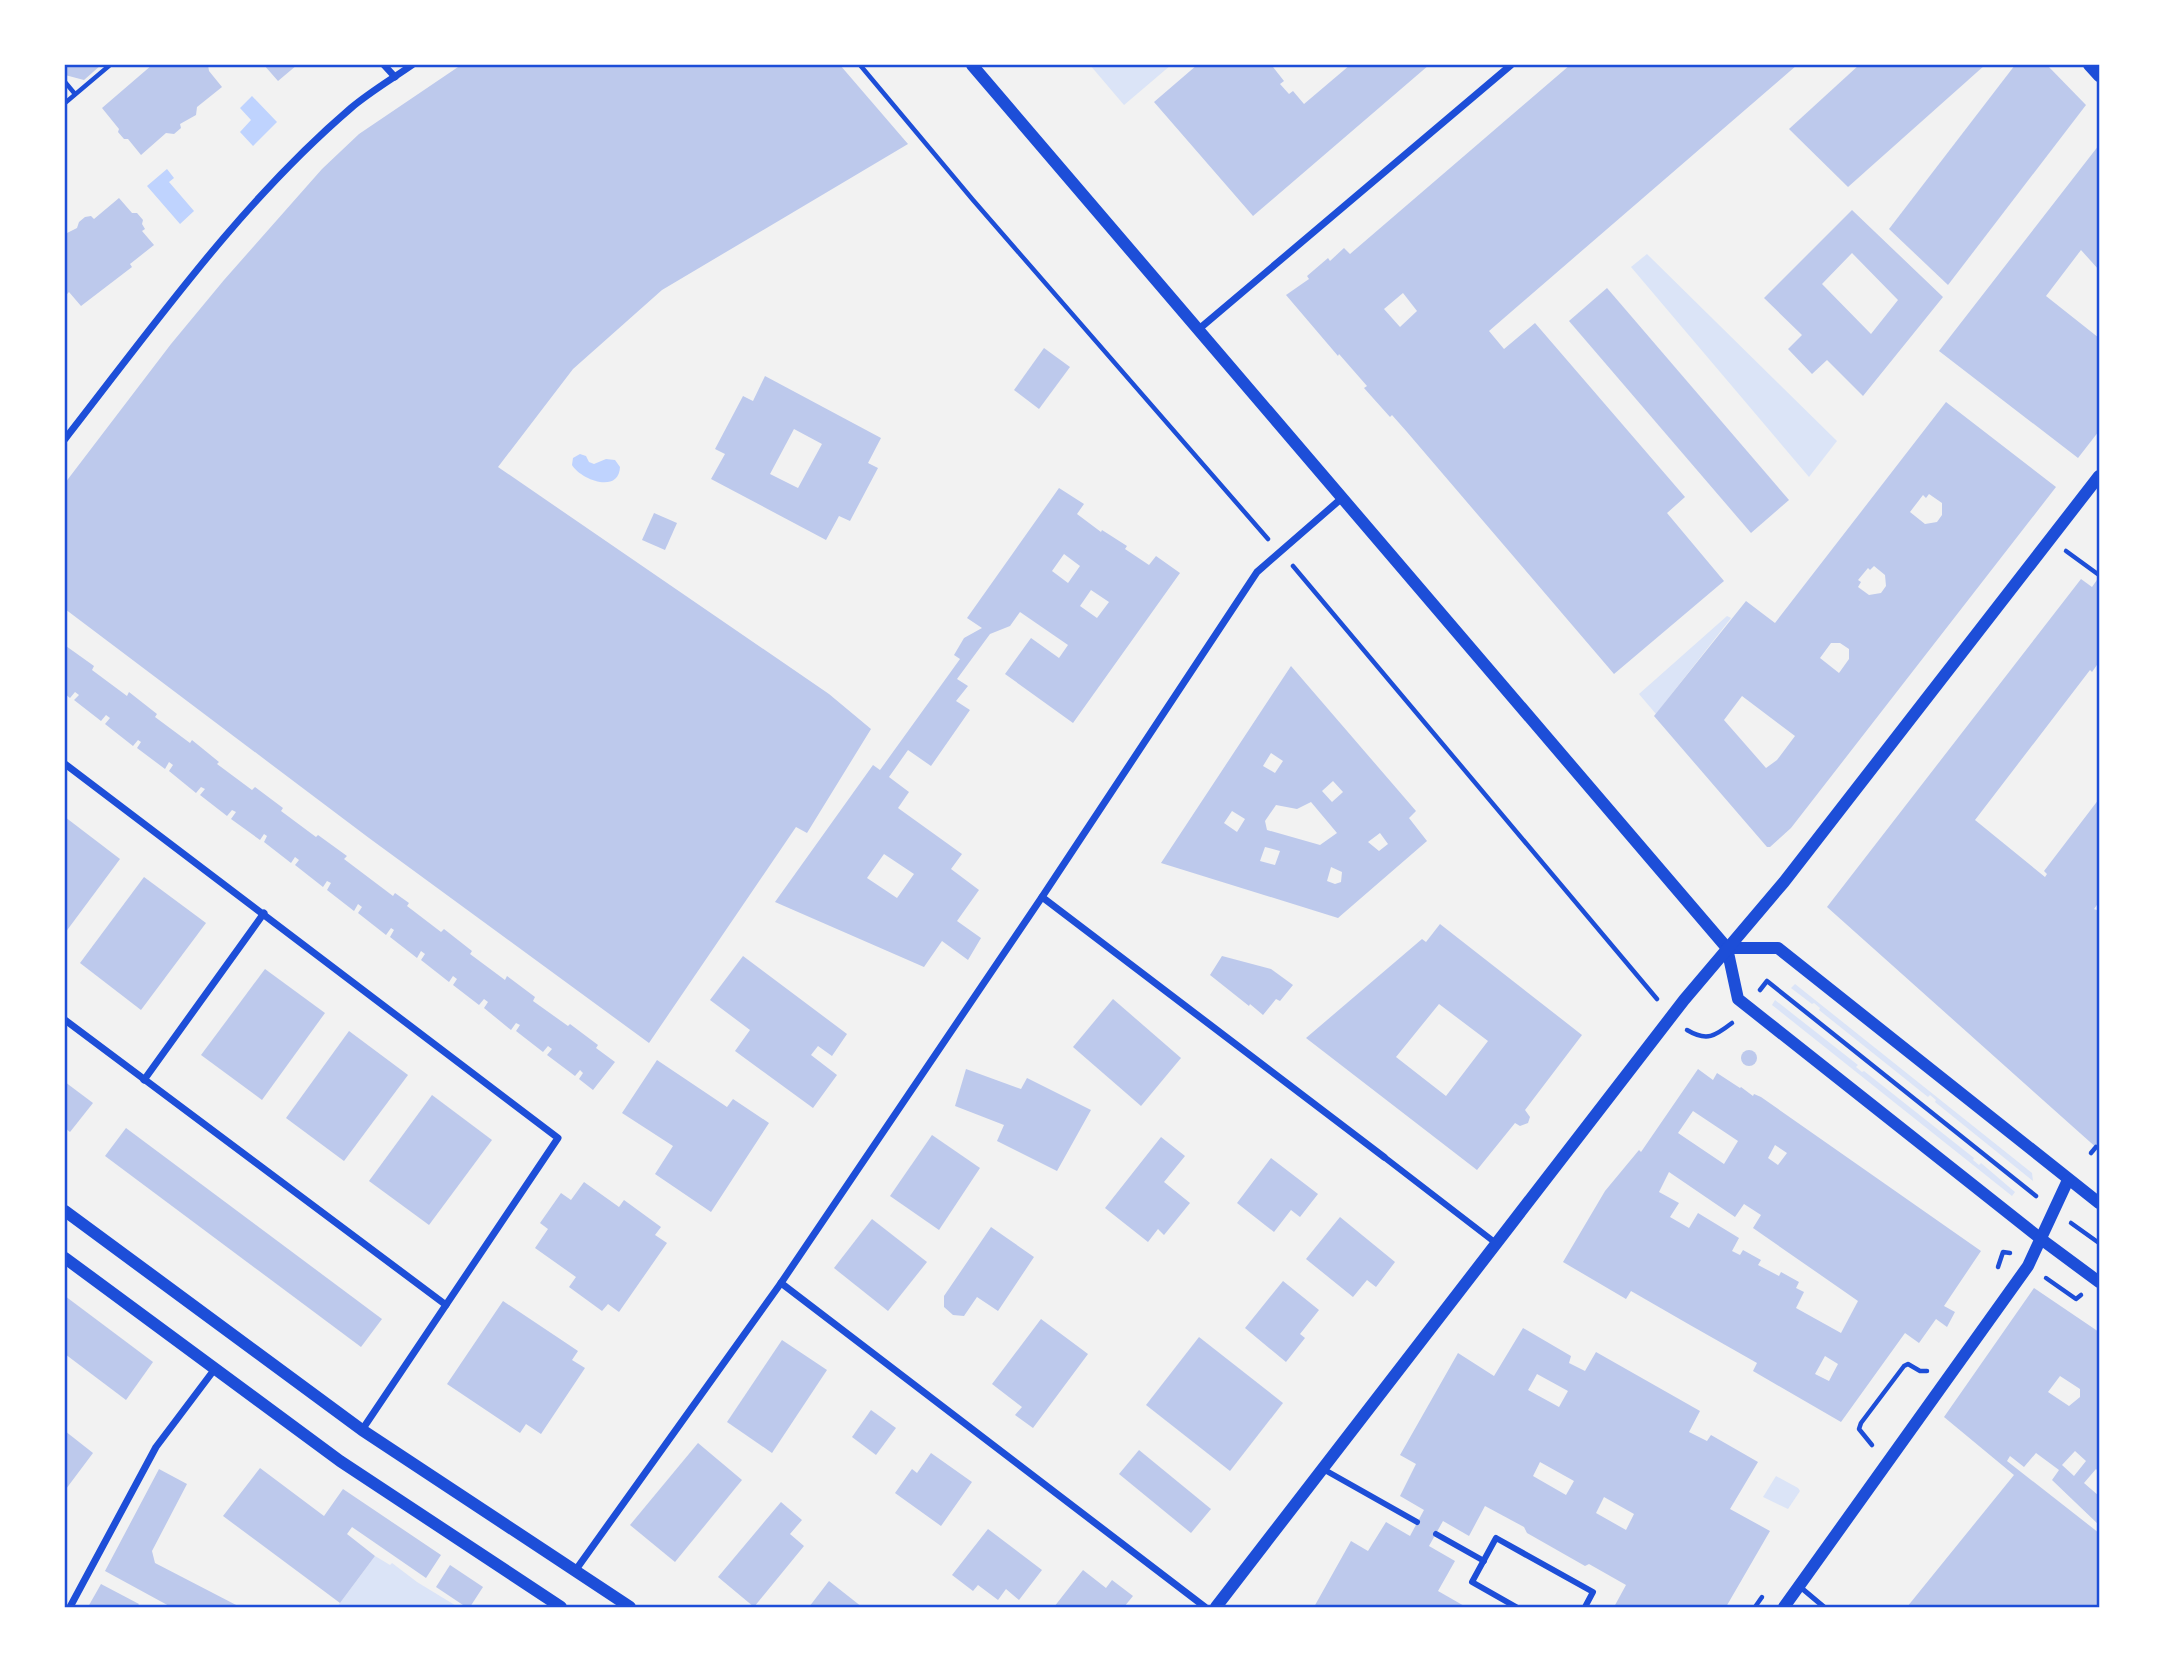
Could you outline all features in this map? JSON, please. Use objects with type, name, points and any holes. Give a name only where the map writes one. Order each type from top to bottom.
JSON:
[{"type":"street","points":[[384,65],[395,77]]},
{"type":"street","points":[[65,439],[243,214],[293,160],[354,105],[412,65]]},
{"type":"street","points":[[972,65],[1727,948],[1738,999],[2099,1282]]},
{"type":"street","points":[[1199,329],[1511,65]]},
{"type":"street","points":[[2089,65],[2099,76]]},
{"type":"street","points":[[1216,1607],[1678,1007],[1784,882],[2099,476]]},
{"type":"street","points":[[575,1572],[781,1283],[1257,572],[1342,498]]},
{"type":"street","points":[[65,764],[558,1138],[362,1430]]},
{"type":"street","points":[[1041,897],[1497,1244]]},
{"type":"street","points":[[144,1080],[264,913]]},
{"type":"street","points":[[1727,948],[1777,948],[2099,1203]]},
{"type":"street","points":[[65,1020],[446,1305]]},
{"type":"street","points":[[1784,1607],[2028,1266],[2068,1180]]},
{"type":"street","points":[[65,1211],[362,1430],[629,1607]]},
{"type":"street","points":[[65,1258],[340,1461],[561,1607]]},
{"type":"street","points":[[781,1283],[1205,1607]]},
{"type":"street","points":[[70,1607],[156,1447],[214,1370]]},
{"type":"street","points":[[1323,1469],[1418,1522]]},
{"type":"street","points":[[1436,1534],[1484,1561]]},
{"type":"street","points":[[1516,1607],[1472,1582],[1496,1538],[1593,1592],[1584,1607]]},
{"type":"lane","points":[[1799,1586],[1824,1607]]},
{"type":"path","points":[[65,103],[110,65]]},
{"type":"path","points":[[860,65],[973,200],[1263,532]]},
{"type":"path","points":[[65,82],[75,94]]},
{"type":"path","points":[[2050,539],[2099,575]]},
{"type":"path","points":[[1296,570],[1661,1003]]},
{"type":"path","points":[[1757,993],[1767,982],[2027,1189]]},
{"type":"path","points":[[1683,1027],[1698,1037],[1715,1036],[1735,1020]]},
{"type":"path","points":[[2091,1153],[2096,1147]]},
{"type":"path","points":[[2072,1225],[2099,1243]]},
{"type":"path","points":[[1997,1271],[2003,1252],[2008,1252]]},
{"type":"path","points":[[2046,1278],[2076,1298],[2083,1293]]},
{"type":"path","points":[[1870,1450],[1872,1444],[1859,1429],[1861,1423],[1904,1366],[1908,1364],[1926,1372],[1931,1368]]},
{"type":"path","points":[[1755,1607],[1770,1586]]},
{"type":"shaded area","points":[[1090,65],[1171,65],[1124,105]]},
{"type":"shaded area","points":[[1647,254],[1837,441],[1809,477],[1631,267]]},
{"type":"shaded area","points":[[1727,616],[1731,618],[1656,714],[1639,694]]},
{"type":"shaded area","points":[[1795,984],[2032,1173],[2033,1181],[1935,1102],[1930,1095],[1928,1097],[1819,1010],[1814,1003],[1791,988]]},
{"type":"shaded area","points":[[1775,1000],[1858,1065],[1856,1067],[1862,1072],[1974,1158],[1979,1165],[1981,1163],[2015,1192],[2012,1196],[1772,1005]]},
{"type":"shaded area","points":[[1776,1476],[1800,1491],[1788,1509],[1763,1497]]},
{"type":"shaded area","points":[[375,1556],[390,1565],[392,1563],[458,1607],[337,1607]]},
{"type":"water","points":[[252,96],[277,122],[253,146],[240,132],[251,120],[240,108]]},
{"type":"water","points":[[167,169],[174,178],[169,182],[194,211],[180,224],[147,186]]},
{"type":"water","points":[[580,454],[594,464],[606,459],[615,460],[620,467],[618,475],[613,480],[599,482],[583,475],[572,465],[573,458]]},
{"type":"building","points":[[65,65],[101,65],[84,80],[65,75]]},
{"type":"building","points":[[152,65],[208,65],[209,71],[222,87],[197,107],[196,115],[180,124],[181,128],[174,134],[166,133],[141,155],[128,139],[124,139],[118,132],[119,129],[102,108]]},
{"type":"building","points":[[264,65],[297,65],[278,81]]},
{"type":"building","points":[[461,65],[840,65],[908,144],[662,290],[573,369],[498,467],[829,694],[871,729],[807,833],[796,827],[649,1043],[369,838],[65,609],[65,483],[171,344],[322,169],[359,134]]},
{"type":"building","points":[[1197,65],[1276,65],[1273,67],[1284,81],[1280,84],[1289,94],[1293,91],[1304,104],[1350,65],[1429,65],[1253,216],[1154,102]]},
{"type":"building","points":[[1570,65],[1797,65],[1489,331],[1504,349],[1535,323],[1685,497],[1667,513],[1724,581],[1614,674],[1286,295],[1309,279],[1307,276],[1328,258],[1330,261],[1344,248],[1350,254]],"holes":[[[1403,293],[1417,311],[1400,327],[1384,309]]]},
{"type":"building","points":[[1859,65],[1985,65],[1848,187],[1789,129]]},
{"type":"building","points":[[2015,65],[2047,65],[2086,105],[1948,285],[1889,229]]},
{"type":"building","points":[[2099,145],[2099,270],[2081,250],[2046,296],[2099,338],[2099,431],[2078,458],[1939,351]]},
{"type":"building","points":[[119,198],[132,213],[137,213],[143,220],[145,229],[142,231],[154,245],[130,264],[132,267],[81,306],[69,292],[66,295],[65,293],[65,234],[77,228],[85,217],[91,216],[94,219]]},
{"type":"building","points":[[1852,210],[1943,297],[1863,396],[1827,360],[1812,374],[1788,349],[1802,335],[1764,298]],"holes":[[[1852,253],[1898,300],[1871,334],[1822,284]]]},
{"type":"building","points":[[1607,288],[1789,500],[1751,533],[1569,321]]},
{"type":"building","points":[[1044,348],[1070,367],[1039,409],[1014,390]]},
{"type":"building","points":[[765,376],[881,438],[868,463],[878,468],[850,521],[839,516],[826,540],[711,479],[725,454],[715,449],[743,396],[753,401]],"holes":[[[794,429],[822,444],[798,488],[770,474]]]},
{"type":"building","points":[[1946,402],[2056,487],[1791,828],[1767,847],[1654,716],[1746,601],[1775,623]],"holes":[[[1929,494],[1942,503],[1942,515],[1937,522],[1925,524],[1910,512],[1923,495],[1926,498]],[[1874,566],[1885,575],[1886,586],[1881,593],[1869,595],[1858,587],[1861,582],[1858,580],[1868,568],[1870,570]],[[1831,643],[1840,643],[1849,649],[1849,659],[1839,673],[1820,658]],[[1742,696],[1795,736],[1777,760],[1766,768],[1724,720]]]},
{"type":"building","points":[[1059,488],[1084,504],[1077,514],[1101,532],[1102,530],[1127,546],[1125,549],[1149,565],[1156,556],[1180,573],[1073,723],[1005,674],[1031,638],[1059,658],[1068,645],[1020,612],[1010,626],[990,634],[957,679],[968,686],[956,701],[970,710],[931,766],[908,750],[889,777],[909,792],[898,808],[962,854],[951,869],[979,890],[957,921],[981,938],[968,960],[942,941],[924,967],[775,902],[873,765],[880,770],[960,659],[954,655],[964,638],[982,628],[967,618]],"holes":[[[1064,554],[1080,566],[1068,583],[1052,571]],[[1091,590],[1109,602],[1097,618],[1080,606]],[[884,854],[914,874],[897,898],[867,878]]]},
{"type":"building","points":[[654,513],[677,523],[665,550],[642,540]]},
{"type":"building","points":[[2099,577],[2099,662],[2092,672],[2090,670],[1975,820],[2045,877],[2047,874],[2044,871],[2099,799],[2099,902],[2094,909],[2099,911],[2099,1150],[1827,907],[2081,579],[2092,587]]},
{"type":"building","points":[[66,646],[94,666],[92,670],[127,696],[129,692],[157,714],[155,717],[190,743],[192,740],[219,762],[217,764],[252,790],[255,787],[283,808],[281,811],[347,856],[344,859],[393,896],[395,893],[409,903],[407,906],[441,932],[444,929],[472,951],[470,954],[505,980],[507,976],[535,997],[533,1001],[598,1045],[596,1048],[615,1062],[593,1090],[579,1079],[583,1073],[580,1070],[575,1076],[547,1055],[552,1049],[548,1046],[543,1052],[516,1031],[520,1025],[516,1023],[511,1030],[484,1008],[488,1002],[484,999],[479,1005],[453,985],[457,979],[453,976],[449,982],[421,960],[425,954],[421,951],[417,958],[390,937],[394,930],[391,928],[386,935],[358,913],[362,907],[358,904],[354,911],[327,890],[331,883],[327,881],[323,887],[295,865],[299,860],[295,857],[291,863],[264,842],[267,836],[264,834],[260,840],[231,819],[236,812],[232,810],[227,816],[200,795],[205,789],[201,787],[196,793],[169,771],[173,765],[169,762],[165,769],[137,748],[141,742],[138,740],[133,746],[105,724],[110,718],[106,715],[101,721],[74,700],[79,695],[75,692],[70,698],[65,694]]},
{"type":"building","points":[[1291,666],[1416,811],[1409,818],[1427,841],[1338,918],[1161,863]],"holes":[[[1271,753],[1283,761],[1275,773],[1263,766]],[[1333,781],[1343,792],[1332,802],[1322,791]],[[1311,802],[1337,833],[1320,845],[1267,830],[1265,821],[1276,805],[1297,809]],[[1232,811],[1245,819],[1237,832],[1224,823]],[[1380,833],[1388,844],[1379,851],[1368,842]],[[1265,847],[1280,851],[1275,865],[1260,861]],[[1331,867],[1342,872],[1341,882],[1335,884],[1327,881]]]},
{"type":"building","points":[[65,817],[120,859],[65,933]]},
{"type":"building","points":[[144,877],[206,923],[141,1010],[80,963]]},
{"type":"building","points":[[1440,924],[1582,1035],[1525,1110],[1530,1117],[1528,1123],[1520,1126],[1515,1123],[1477,1170],[1306,1038],[1422,939],[1426,942]],"holes":[[[1439,1004],[1488,1041],[1446,1096],[1396,1057]]]},
{"type":"building","points":[[743,956],[847,1034],[832,1056],[818,1046],[811,1055],[837,1075],[813,1108],[735,1051],[750,1030],[710,1000]]},
{"type":"building","points":[[1222,956],[1271,969],[1293,985],[1280,1001],[1276,999],[1263,1015],[1210,975]]},
{"type":"building","points":[[265,969],[325,1013],[262,1100],[201,1055]]},
{"type":"building","points":[[1113,999],[1181,1058],[1141,1106],[1073,1047]]},
{"type":"building","points":[[349,1031],[408,1075],[344,1161],[286,1118]]},
{"type":"building","points":[[1746,1050],[1752,1050],[1757,1058],[1755,1064],[1746,1066],[1741,1061],[1741,1055]]},
{"type":"building","points":[[657,1060],[727,1107],[733,1099],[769,1123],[711,1212],[655,1174],[673,1146],[622,1113]]},
{"type":"building","points":[[966,1069],[1021,1089],[1027,1078],[1091,1110],[1057,1171],[997,1141],[1004,1125],[955,1106]]},
{"type":"building","points":[[1698,1069],[1713,1080],[1717,1073],[1753,1096],[1754,1094],[1761,1097],[1981,1251],[1944,1306],[1955,1312],[1947,1327],[1936,1319],[1919,1343],[1905,1333],[1841,1422],[1753,1371],[1757,1363],[1631,1291],[1626,1299],[1563,1262],[1605,1191],[1639,1150],[1641,1152]],"holes":[[[1693,1111],[1738,1141],[1724,1164],[1678,1133]],[[1775,1145],[1787,1153],[1778,1165],[1768,1158]],[[1669,1172],[1735,1217],[1744,1204],[1761,1215],[1753,1228],[1858,1301],[1841,1333],[1796,1308],[1804,1292],[1796,1288],[1799,1282],[1781,1272],[1779,1276],[1758,1265],[1761,1260],[1743,1250],[1740,1255],[1732,1251],[1739,1238],[1698,1213],[1689,1228],[1670,1217],[1679,1203],[1659,1192]],[[1825,1356],[1838,1364],[1829,1381],[1815,1374]]]},
{"type":"building","points":[[65,1082],[93,1103],[70,1132],[65,1128]]},
{"type":"building","points":[[432,1095],[492,1140],[429,1225],[369,1181]]},
{"type":"building","points":[[126,1128],[382,1319],[361,1347],[105,1156]]},
{"type":"building","points":[[932,1135],[980,1168],[939,1230],[890,1196]]},
{"type":"building","points":[[1161,1137],[1185,1156],[1164,1182],[1190,1203],[1164,1235],[1158,1229],[1148,1242],[1105,1208]]},
{"type":"building","points":[[1271,1158],[1318,1194],[1300,1217],[1291,1210],[1274,1232],[1237,1203]]},
{"type":"building","points":[[584,1182],[619,1207],[624,1200],[661,1227],[655,1235],[667,1243],[619,1312],[608,1304],[602,1311],[569,1287],[576,1277],[535,1248],[548,1229],[540,1223],[561,1193],[571,1200]]},
{"type":"building","points":[[1340,1217],[1395,1262],[1376,1287],[1367,1280],[1353,1297],[1306,1259]]},
{"type":"building","points":[[872,1219],[927,1262],[888,1311],[834,1268]]},
{"type":"building","points":[[991,1227],[1034,1257],[998,1311],[977,1297],[964,1316],[953,1315],[944,1307],[944,1296]]},
{"type":"building","points":[[1283,1281],[1319,1310],[1300,1334],[1305,1338],[1286,1362],[1245,1328]]},
{"type":"building","points":[[2034,1288],[2099,1332],[2099,1472],[2096,1469],[2084,1483],[2099,1496],[2099,1525],[2052,1480],[2059,1470],[2036,1453],[2024,1467],[2010,1456],[2007,1461],[2099,1533],[2099,1607],[1907,1607],[2014,1475],[1944,1417]],"holes":[[[2060,1376],[2080,1389],[2080,1397],[2069,1406],[2048,1392]],[[2075,1451],[2086,1461],[2074,1476],[2062,1465]]]},
{"type":"building","points":[[65,1296],[153,1362],[126,1400],[65,1354]]},
{"type":"building","points":[[503,1301],[578,1351],[572,1360],[585,1368],[541,1434],[526,1424],[520,1433],[447,1384]]},
{"type":"building","points":[[1041,1319],[1088,1354],[1033,1428],[1015,1415],[1022,1407],[992,1384]]},
{"type":"building","points":[[1523,1328],[1571,1356],[1569,1363],[1585,1371],[1596,1352],[1700,1411],[1689,1432],[1707,1441],[1711,1435],[1758,1462],[1730,1509],[1770,1531],[1726,1607],[1614,1607],[1626,1585],[1589,1564],[1585,1566],[1485,1506],[1469,1536],[1443,1521],[1429,1546],[1455,1561],[1438,1591],[1466,1607],[1314,1607],[1351,1541],[1368,1551],[1386,1522],[1410,1536],[1424,1510],[1400,1496],[1416,1464],[1400,1455],[1458,1353],[1494,1376]],"holes":[[[1537,1374],[1568,1391],[1559,1407],[1528,1390]],[[1540,1462],[1574,1481],[1566,1495],[1533,1476]],[[1604,1497],[1634,1514],[1626,1530],[1596,1513]]]},
{"type":"building","points":[[1199,1337],[1283,1403],[1230,1471],[1146,1405]]},
{"type":"building","points":[[782,1340],[827,1370],[772,1453],[727,1422]]},
{"type":"building","points":[[871,1410],[896,1428],[876,1455],[852,1437]]},
{"type":"building","points":[[65,1431],[93,1453],[66,1489],[65,1488]]},
{"type":"building","points":[[698,1443],[742,1480],[675,1562],[630,1525]]},
{"type":"building","points":[[1139,1450],[1211,1509],[1191,1533],[1119,1474]]},
{"type":"building","points":[[931,1453],[972,1482],[941,1526],[895,1493],[912,1469],[917,1473]]},
{"type":"building","points":[[260,1468],[324,1516],[343,1489],[441,1555],[426,1578],[352,1527],[347,1534],[375,1556],[340,1603],[223,1516]]},
{"type":"building","points":[[159,1469],[187,1484],[152,1551],[155,1563],[240,1607],[171,1607],[105,1571]]},
{"type":"building","points":[[781,1502],[802,1520],[790,1534],[804,1546],[754,1607],[718,1577]]},
{"type":"building","points":[[988,1529],[1042,1570],[1019,1600],[1006,1589],[998,1600],[978,1585],[973,1591],[952,1575]]},
{"type":"building","points":[[450,1565],[483,1587],[470,1607],[436,1587]]},
{"type":"building","points":[[1083,1570],[1106,1588],[1112,1580],[1133,1596],[1124,1607],[1054,1607]]},
{"type":"building","points":[[829,1581],[862,1607],[809,1607]]},
{"type":"building","points":[[101,1584],[139,1604],[137,1607],[88,1607]]}]
